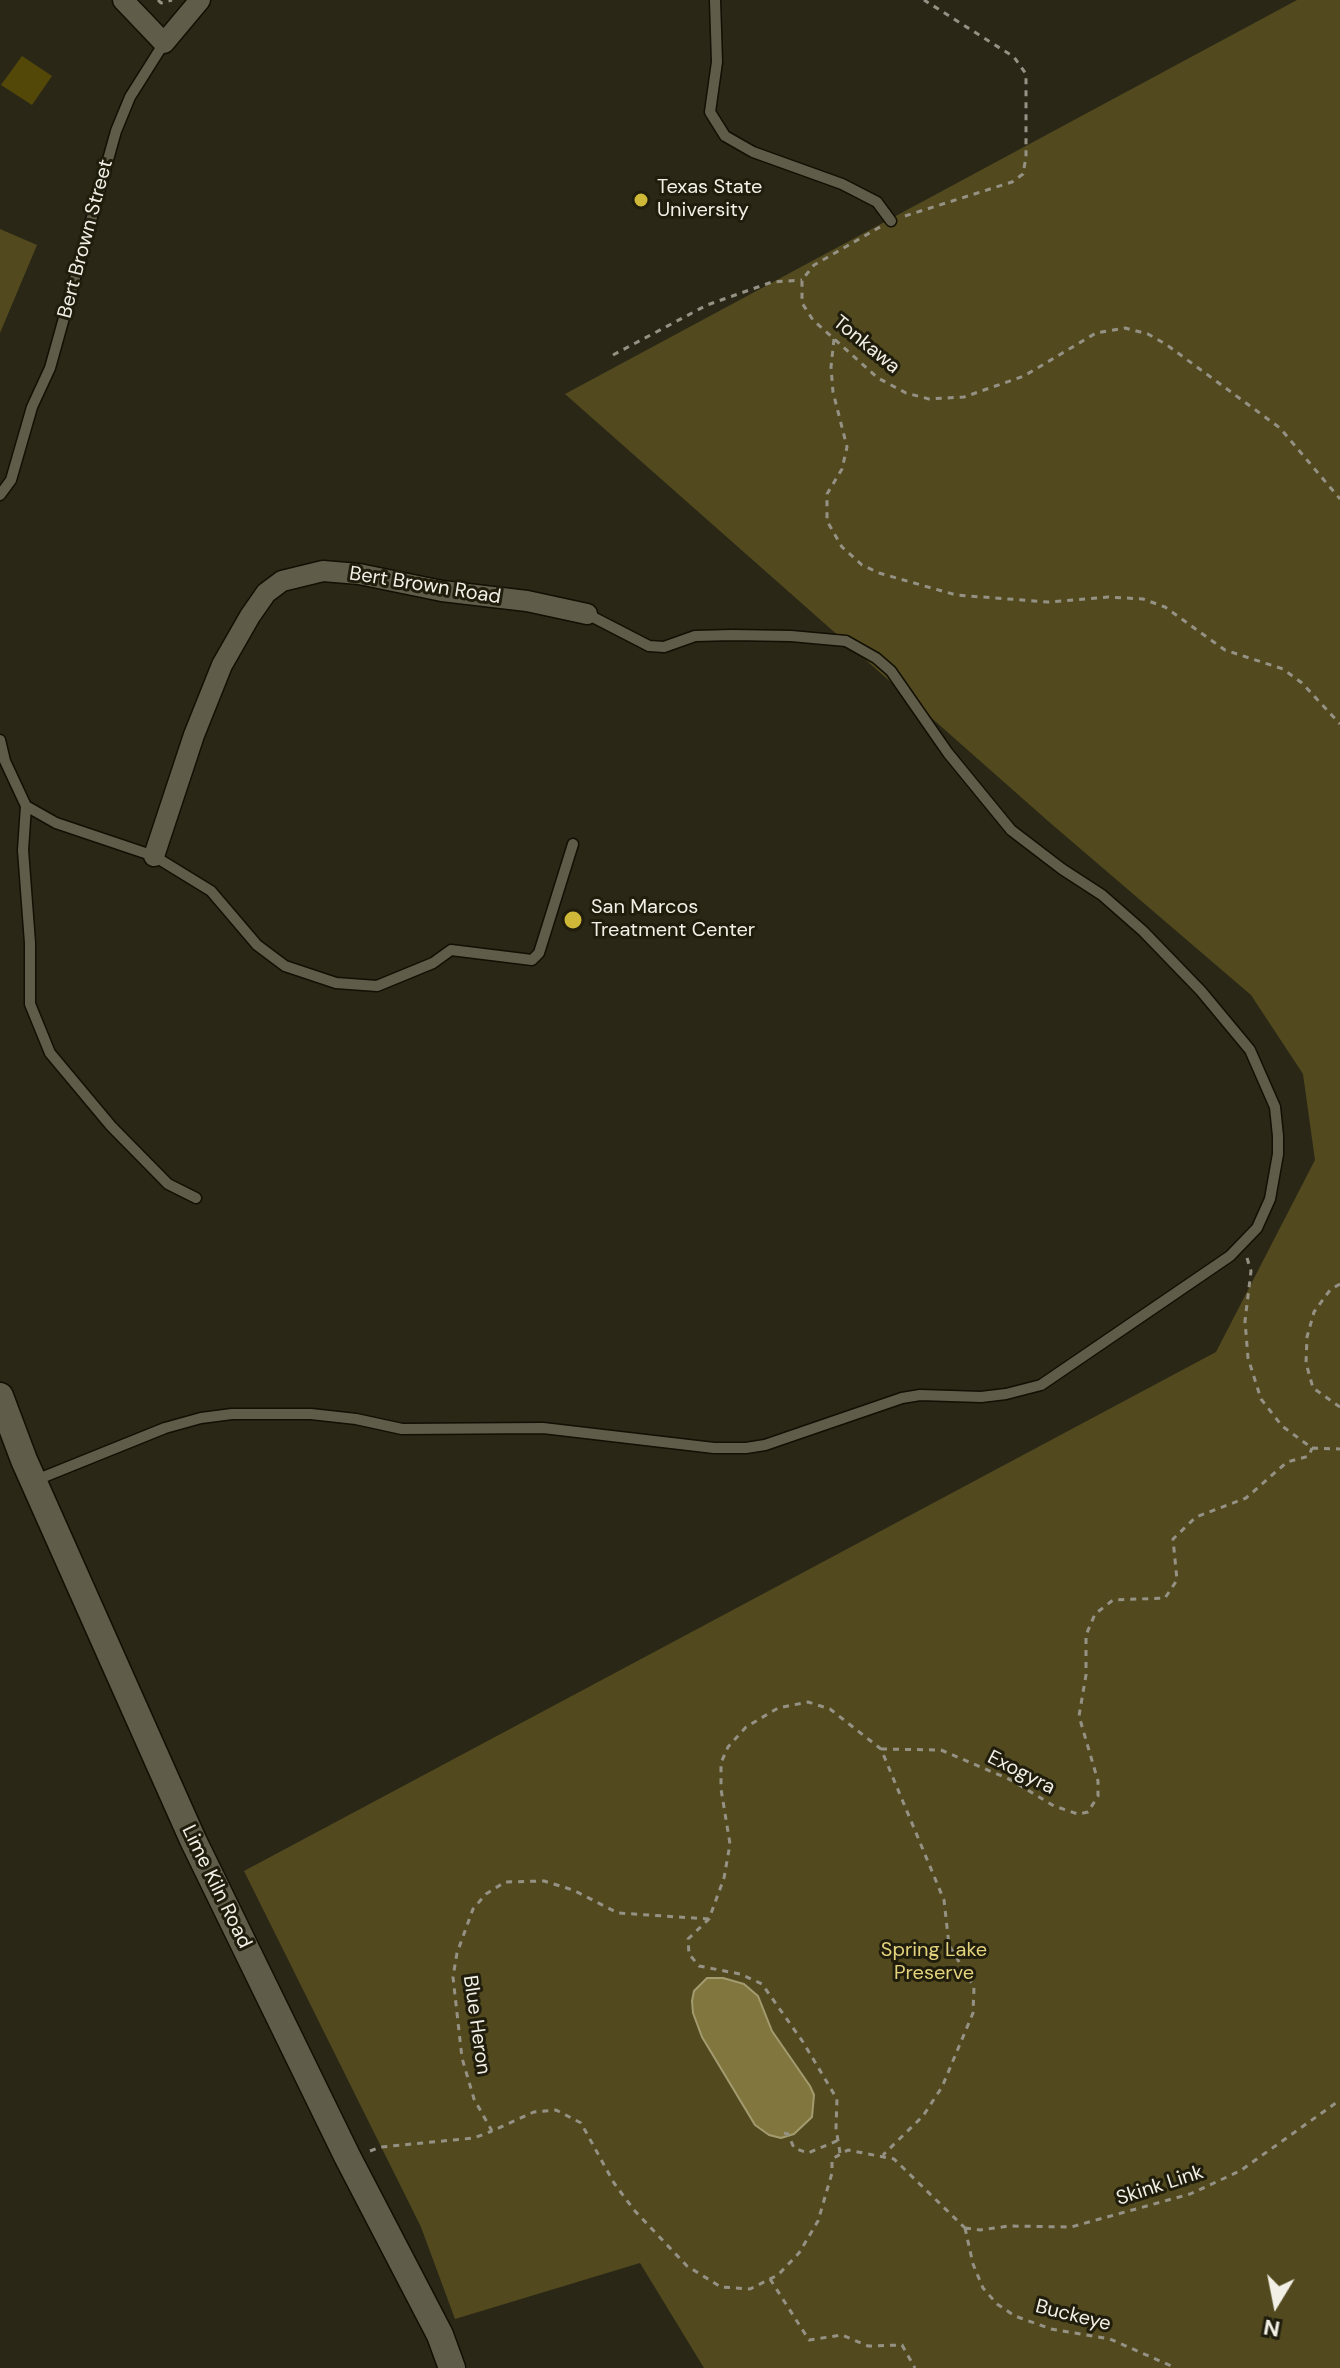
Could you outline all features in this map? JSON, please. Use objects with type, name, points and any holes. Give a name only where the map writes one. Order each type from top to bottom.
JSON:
[{"type":"street","points":[[123,0],[164,43],[200,0]]},
{"type":"street","name":"Bert Brown Road","points":[[154,856],[194,735],[222,665],[266,593],[282,581],[323,571],[359,574],[442,591],[527,601],[587,614]]},
{"type":"street","name":"Lime Kiln Road","points":[[0,1396],[34,1481],[193,1840],[347,2156],[440,2335],[452,2368]]},
{"type":"lane","points":[[715,0],[717,62],[710,112],[725,136],[753,152],[854,190],[877,202],[891,221]]},
{"type":"lane","name":"Bert Brown Street","points":[[0,495],[11,480],[32,407],[50,368],[116,131],[130,97],[164,43]]},
{"type":"lane","points":[[34,1481],[165,1428],[201,1418],[232,1414],[311,1414],[418,1430],[543,1428],[714,1448],[756,1446],[902,1398],[920,1395],[981,1397],[1041,1385],[1218,1265],[1257,1228],[1270,1199],[1278,1154],[1275,1107],[1250,1050],[1201,991],[1143,931],[1102,895],[1011,830],[948,753],[891,671],[876,658],[846,641],[732,635],[695,636],[664,647],[649,646],[587,614]]},
{"type":"lane","points":[[0,740],[5,761],[26,806],[23,850],[30,943],[30,1004],[50,1053],[111,1126],[168,1184],[196,1198]]},
{"type":"lane","points":[[26,806],[56,823],[154,856],[211,891],[257,945],[285,966],[336,983],[377,986],[433,963],[451,950],[532,960],[539,953],[573,844]]},
{"type":"path","points":[[158,0],[161,3],[172,0]]},
{"type":"path","points":[[613,355],[707,305],[772,282],[802,280],[814,265],[891,221],[1012,182],[1023,174],[1026,157],[1026,74],[1014,57],[924,0]]},
{"type":"path","name":"Tonkawa","points":[[802,280],[802,303],[813,320],[878,378],[906,393],[929,399],[964,397],[1024,376],[1096,333],[1125,328],[1148,334],[1280,428],[1340,499]]},
{"type":"path","points":[[834,339],[831,367],[833,392],[847,447],[842,469],[827,494],[827,521],[842,547],[862,565],[879,573],[956,595],[1048,602],[1108,597],[1143,599],[1165,607],[1225,650],[1283,669],[1302,683],[1340,724]]},
{"type":"path","points":[[1238,1249],[1250,1262],[1245,1321],[1248,1358],[1261,1399],[1282,1426],[1312,1448],[1340,1449]]},
{"type":"path","points":[[1340,1284],[1330,1290],[1314,1312],[1307,1337],[1306,1363],[1313,1388],[1340,1407]]},
{"type":"path","name":"Exogyra","points":[[881,1749],[941,1750],[1011,1780],[1054,1806],[1078,1814],[1088,1812],[1098,1796],[1098,1781],[1079,1716],[1086,1675],[1086,1635],[1095,1614],[1113,1600],[1165,1598],[1177,1580],[1173,1539],[1196,1517],[1246,1498],[1287,1462],[1309,1456],[1312,1448]]},
{"type":"path","points":[[840,2153],[836,2128],[837,2099],[803,2042],[762,1984],[740,1974],[699,1966],[689,1954],[688,1939],[709,1919],[724,1878],[730,1844],[721,1789],[721,1763],[728,1747],[746,1727],[778,1708],[808,1702],[830,1709],[881,1749],[944,1900],[949,1945],[974,1987],[973,2013],[942,2087],[923,2116],[883,2155]]},
{"type":"path","name":"Blue Heron","points":[[492,2131],[474,2099],[462,2058],[453,1977],[457,1953],[473,1909],[486,1894],[505,1882],[544,1881],[573,1890],[618,1913],[709,1919]]},
{"type":"path","name":"Skink Link","points":[[965,2228],[1071,2227],[1190,2194],[1240,2171],[1340,2100]]},
{"type":"path","points":[[347,2156],[381,2147],[474,2138],[534,2112],[556,2110],[581,2123],[614,2183],[634,2210],[687,2266],[721,2287],[750,2289],[778,2275],[799,2253],[818,2221],[832,2173],[832,2159],[848,2150],[894,2159],[965,2228]]},
{"type":"path","points":[[784,2133],[788,2134],[794,2148],[808,2153],[839,2140]]},
{"type":"path","name":"Buckeye","points":[[965,2228],[973,2264],[983,2288],[997,2304],[1015,2316],[1051,2329],[1110,2339],[1176,2368]]},
{"type":"path","points":[[770,2279],[809,2340],[842,2335],[868,2346],[902,2345],[915,2368]]},
{"type":"green space","name":"Spring Lake Preserve","points":[[1297,0],[1340,0],[1340,2368],[704,2368],[640,2263],[455,2319],[421,2227],[244,1871],[1216,1352],[1315,1160],[1303,1074],[1251,995],[1048,821],[565,394]]},
{"type":"green space","points":[[0,229],[37,245],[0,333]]},
{"type":"shaded area","points":[[707,1978],[723,1978],[744,1984],[758,1996],[772,2031],[810,2086],[814,2095],[812,2117],[794,2134],[781,2138],[769,2135],[755,2125],[702,2037],[692,2001],[694,1991]]},
{"type":"building","points":[[22,56],[52,76],[32,105],[1,85]]},
{"type":"place","name":"Texas State University","points":[[641,200]]},
{"type":"place","name":"San Marcos Treatment Center","points":[[573,920]]}]
